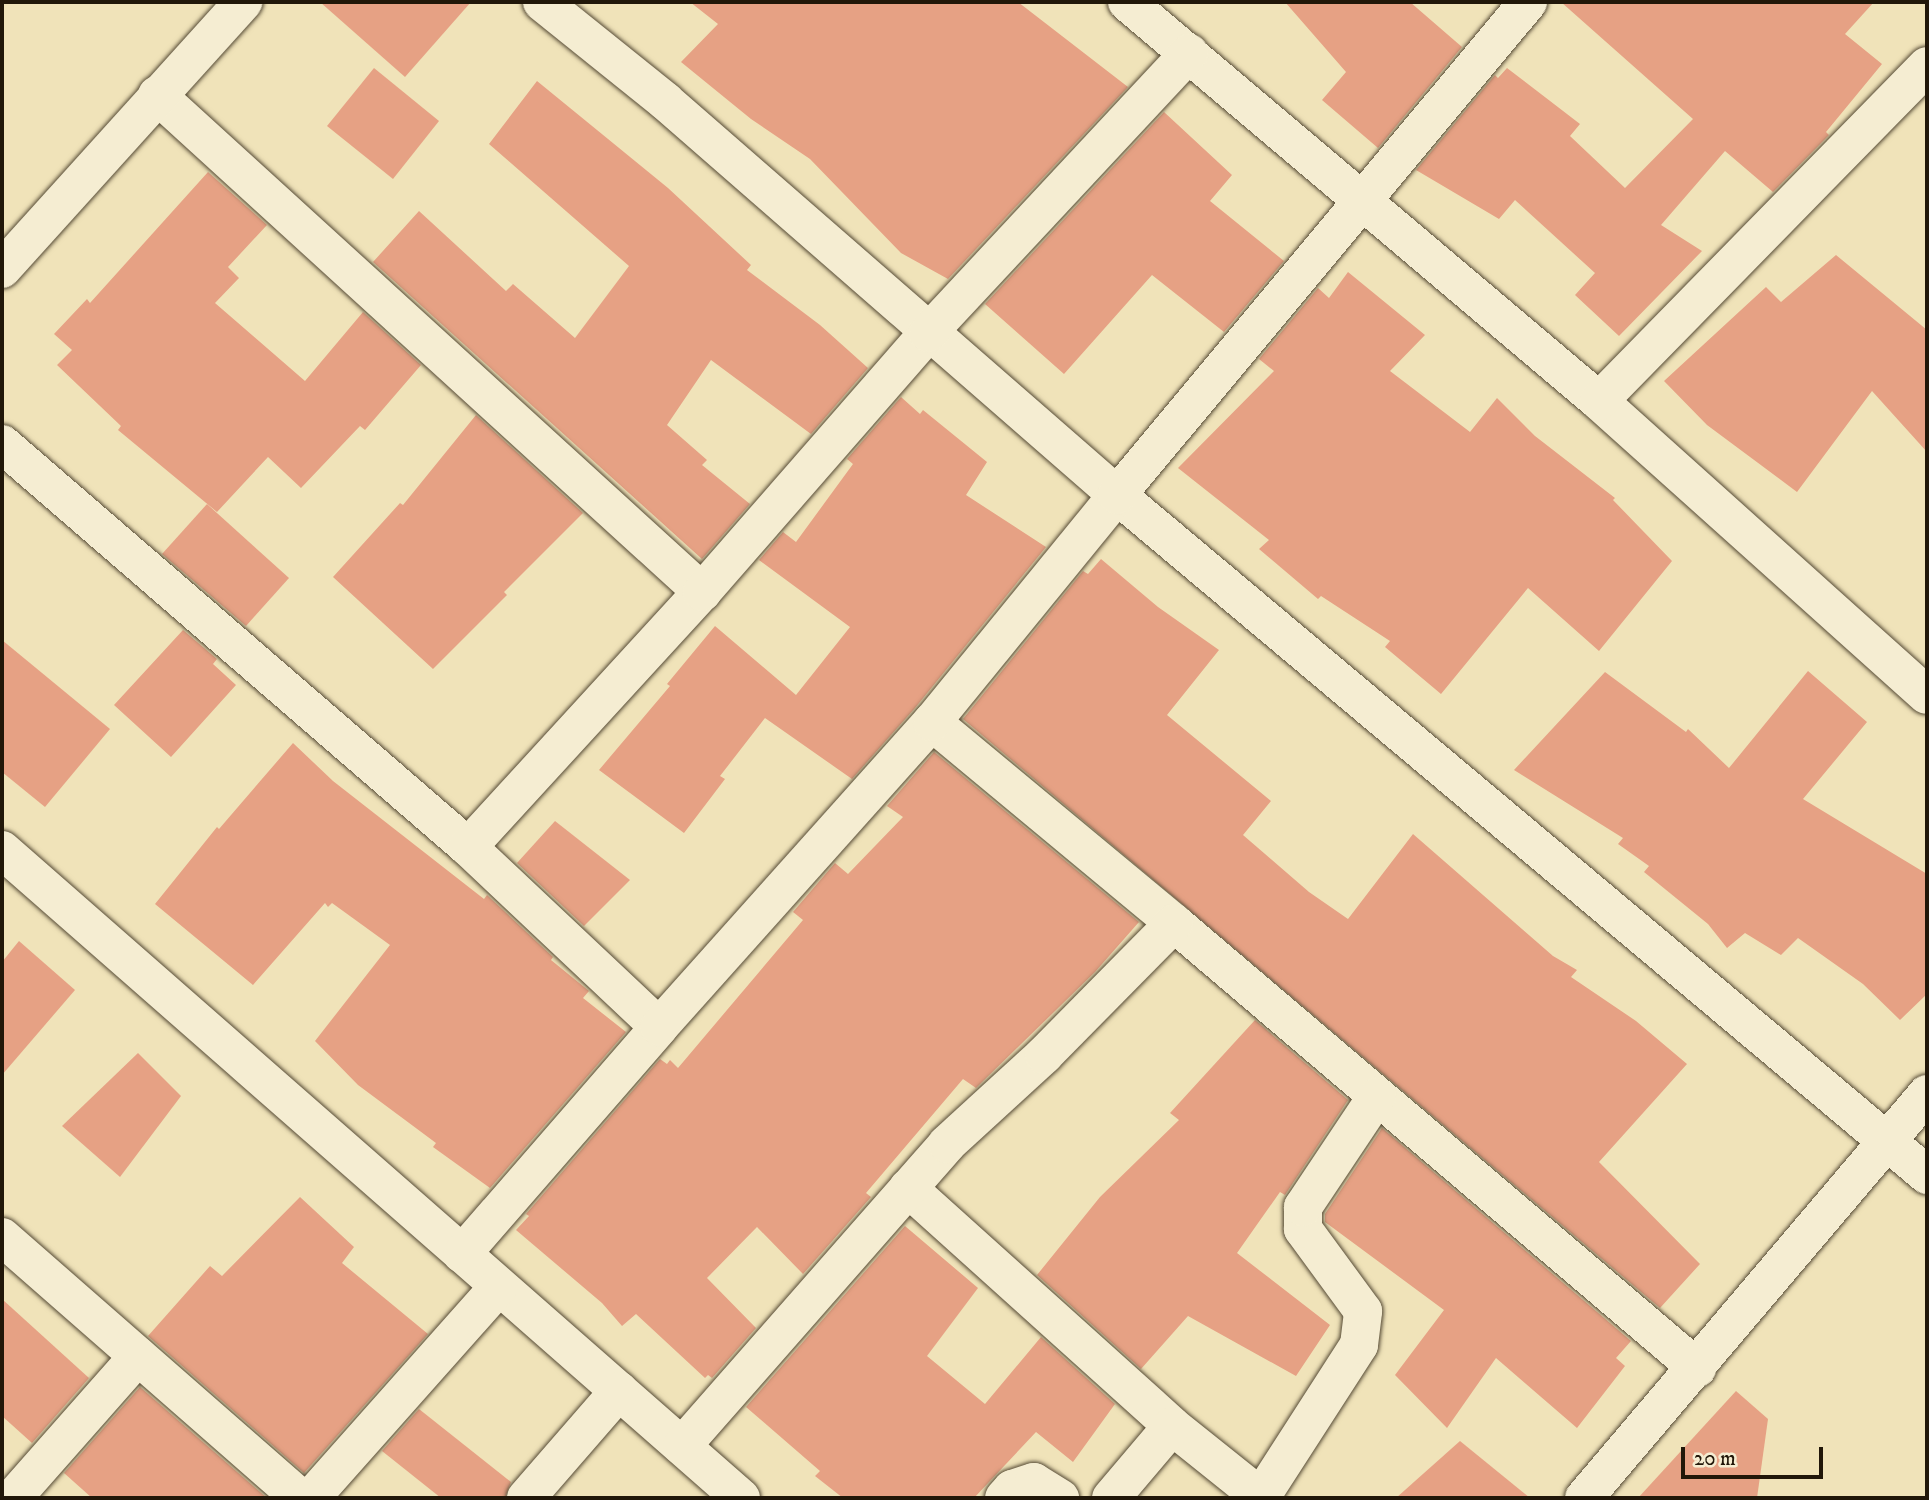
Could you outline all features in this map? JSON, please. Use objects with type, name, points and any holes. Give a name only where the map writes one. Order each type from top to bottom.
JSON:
[{"type":"street","points":[[2,269],[243,2]]},
{"type":"street","points":[[542,2],[666,101],[928,333],[1117,495],[1927,1175]]},
{"type":"street","points":[[1127,2],[1599,401],[1927,695]]},
{"type":"street","points":[[462,1254],[659,1027],[932,722],[1117,495],[1528,2]]},
{"type":"street","points":[[468,847],[702,592],[928,333],[1189,53]]},
{"type":"street","points":[[1599,401],[1927,66]]},
{"type":"street","points":[[157,96],[702,592]]},
{"type":"street","points":[[2,444],[468,847],[659,1027]]},
{"type":"street","points":[[932,722],[1174,923],[1697,1368]]},
{"type":"street","points":[[2,850],[741,1498]]},
{"type":"street","points":[[682,1446],[947,1144],[1044,1055],[1174,923]]},
{"type":"street","points":[[1584,1498],[1927,1094]]},
{"type":"street","points":[[908,1188],[1172,1426],[1262,1498],[1359,1345],[1363,1311],[1303,1229],[1303,1207],[1377,1096]]},
{"type":"street","points":[[2,1237],[300,1498]]},
{"type":"street","points":[[311,1498],[499,1286]]},
{"type":"street","points":[[13,1498],[138,1356]]},
{"type":"street","points":[[526,1498],[619,1391]]},
{"type":"street","points":[[1111,1498],[1172,1426]]},
{"type":"street","points":[[1004,1498],[1012,1489],[1034,1482],[1060,1498]]},
{"type":"building","points":[[320,2],[471,2],[405,77]]},
{"type":"building","points":[[690,2],[1018,2],[1128,87],[948,279],[901,253],[810,159],[751,119],[681,62],[718,24]]},
{"type":"building","points":[[1285,2],[1410,2],[1462,47],[1378,148],[1322,100],[1346,72]]},
{"type":"building","points":[[1561,2],[1874,2],[1845,34],[1882,64],[1826,132],[1829,135],[1773,192],[1725,151],[1661,225],[1702,251],[1619,336],[1575,295],[1595,273],[1515,200],[1499,219],[1416,170],[1495,75],[1498,78],[1507,68],[1580,124],[1570,136],[1625,188],[1693,119]]},
{"type":"building","points":[[374,68],[439,121],[393,179],[327,126]]},
{"type":"building","points":[[537,81],[668,188],[751,265],[747,270],[820,325],[868,368],[811,434],[711,360],[667,425],[707,460],[702,465],[750,504],[702,559],[373,262],[419,211],[506,291],[513,284],[575,338],[629,266],[489,144]]},
{"type":"building","points":[[1164,112],[1232,175],[1210,201],[1284,261],[1224,332],[1152,275],[1064,374],[985,304]]},
{"type":"building","points":[[208,172],[267,225],[228,267],[239,278],[215,303],[305,381],[363,312],[421,365],[365,430],[360,426],[301,488],[268,457],[217,512],[118,430],[121,426],[57,365],[72,350],[54,334],[87,299],[90,303]]},
{"type":"building","points":[[1836,255],[1927,330],[1927,452],[1872,391],[1797,492],[1707,425],[1664,381],[1766,287],[1781,302]]},
{"type":"building","points":[[1348,272],[1425,335],[1390,371],[1470,432],[1497,398],[1535,436],[1615,498],[1613,500],[1672,561],[1599,651],[1528,588],[1441,694],[1385,647],[1390,641],[1321,596],[1318,599],[1259,549],[1269,540],[1178,468],[1274,371],[1259,359],[1318,288],[1329,298]]},
{"type":"building","points":[[901,397],[920,414],[923,410],[987,462],[966,495],[1046,547],[915,708],[852,779],[765,718],[720,776],[725,779],[684,833],[599,770],[670,686],[667,684],[715,626],[796,695],[850,627],[759,560],[783,532],[796,542],[853,464],[847,459]]},
{"type":"building","points":[[476,415],[583,513],[504,592],[507,595],[433,669],[333,577],[400,503],[403,505]]},
{"type":"building","points":[[207,504],[289,578],[246,626],[162,554]]},
{"type":"building","points":[[1101,559],[1158,607],[1219,650],[1167,715],[1271,801],[1243,835],[1309,892],[1348,919],[1413,834],[1553,956],[1577,970],[1571,977],[1636,1021],[1687,1064],[1599,1162],[1700,1264],[1660,1308],[963,719],[1083,571],[1088,574]]},
{"type":"building","points":[[183,630],[217,659],[213,664],[236,685],[171,757],[114,705]]},
{"type":"building","points":[[2,640],[110,729],[45,807],[2,772]]},
{"type":"building","points":[[1808,671],[1867,722],[1803,799],[1927,874],[1927,994],[1900,1020],[1863,984],[1798,938],[1781,955],[1745,933],[1727,948],[1708,924],[1644,872],[1649,866],[1618,844],[1623,838],[1514,770],[1605,672],[1686,732],[1688,729],[1729,768]]},
{"type":"building","points":[[293,743],[333,781],[484,899],[487,895],[553,957],[551,960],[589,991],[583,998],[626,1032],[490,1188],[433,1147],[436,1143],[358,1085],[315,1041],[390,945],[332,903],[328,907],[325,903],[253,985],[155,904],[217,827],[219,829]]},
{"type":"building","points":[[934,752],[1139,922],[1095,972],[976,1088],[963,1079],[866,1193],[871,1197],[803,1274],[757,1227],[707,1278],[756,1328],[712,1378],[708,1375],[705,1378],[636,1314],[622,1326],[602,1303],[516,1230],[529,1216],[526,1214],[660,1059],[667,1064],[670,1060],[678,1068],[803,920],[793,912],[835,863],[848,874],[903,817],[887,806]]},
{"type":"building","points":[[555,821],[630,880],[584,926],[517,863]]},
{"type":"building","points":[[19,941],[75,990],[2,1075],[2,962]]},
{"type":"building","points":[[1255,1020],[1348,1100],[1285,1195],[1280,1192],[1237,1253],[1330,1325],[1296,1376],[1188,1316],[1141,1369],[1037,1275],[1100,1197],[1179,1120],[1170,1113]]},
{"type":"building","points":[[138,1053],[181,1096],[120,1177],[62,1126]]},
{"type":"building","points":[[1382,1128],[1631,1341],[1616,1358],[1625,1366],[1577,1428],[1496,1358],[1447,1428],[1395,1375],[1444,1310],[1325,1222],[1325,1214]]},
{"type":"building","points":[[300,1197],[354,1247],[342,1263],[428,1334],[304,1473],[148,1336],[210,1266],[222,1276]]},
{"type":"building","points":[[905,1226],[978,1288],[927,1356],[985,1404],[1041,1337],[1115,1404],[1073,1462],[1036,1432],[974,1498],[843,1498],[815,1476],[820,1471],[746,1407]]},
{"type":"building","points":[[2,1299],[89,1378],[32,1443],[2,1416]]},
{"type":"building","points":[[140,1387],[267,1498],[92,1498],[64,1473]]},
{"type":"building","points":[[1736,1391],[1768,1419],[1757,1498],[1638,1498]]},
{"type":"building","points":[[419,1409],[511,1482],[505,1498],[441,1498],[382,1451]]},
{"type":"building","points":[[1460,1441],[1530,1498],[1396,1498]]}]
